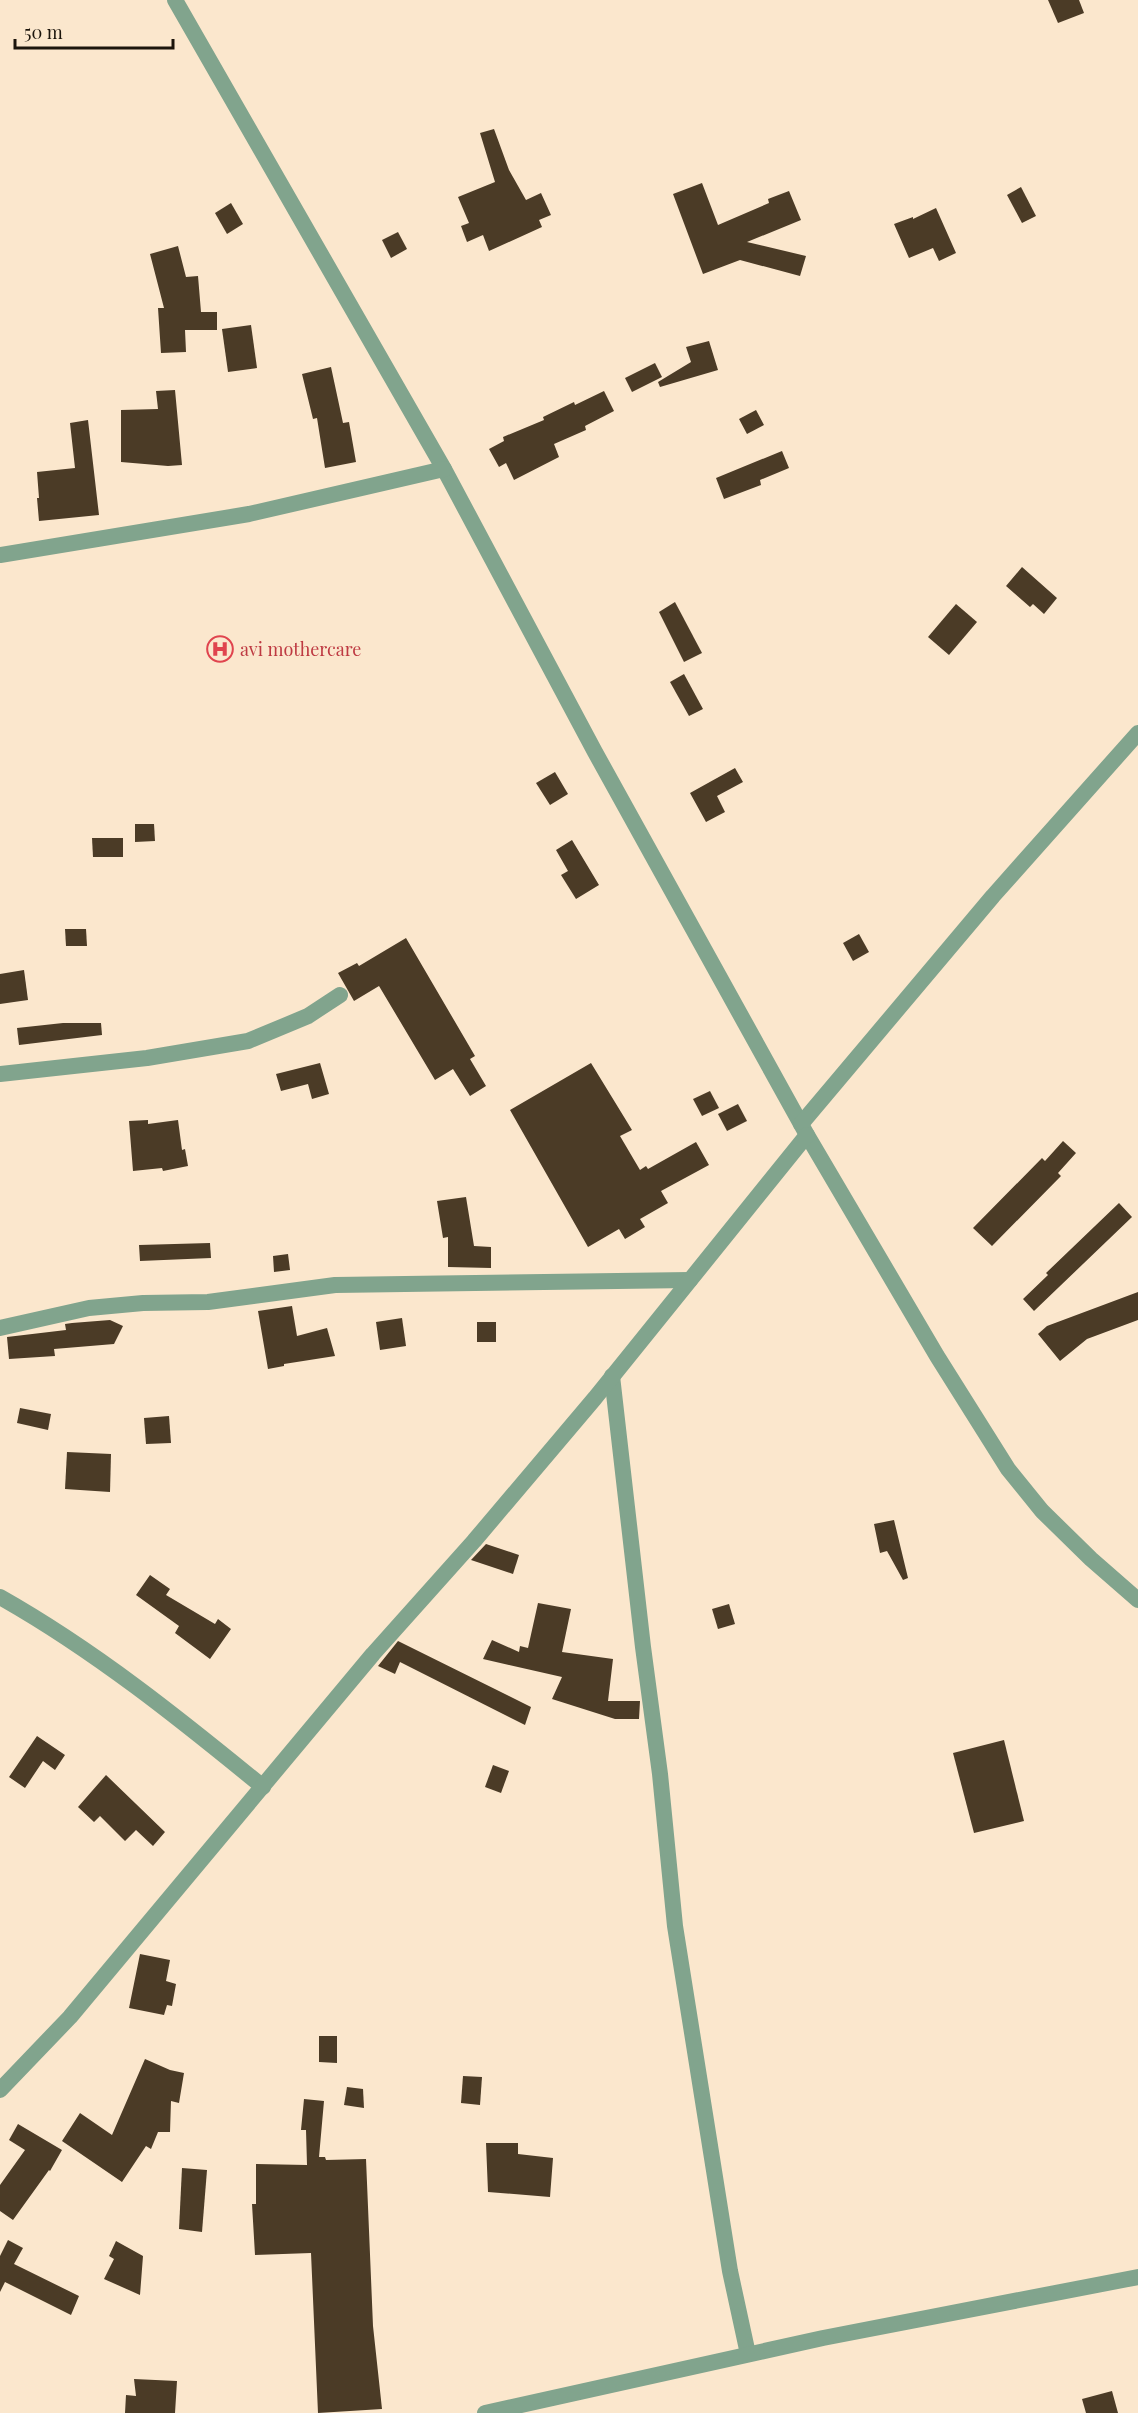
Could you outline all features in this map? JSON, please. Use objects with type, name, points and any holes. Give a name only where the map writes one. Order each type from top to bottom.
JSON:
[{"type":"street","points":[[175,0],[444,468],[595,752],[804,1130],[1008,1469],[1042,1511],[1091,1559],[1138,1600]]},
{"type":"street","points":[[0,555],[249,514],[444,468]]},
{"type":"street","points":[[0,2090],[70,2018],[373,1654],[474,1541],[690,1280],[804,1130],[993,896],[1138,733]]},
{"type":"street","points":[[0,1074],[147,1058],[248,1041],[308,1016],[340,995]]},
{"type":"street","points":[[0,1328],[90,1308],[143,1303],[208,1302],[335,1285],[690,1280]]},
{"type":"street","points":[[612,1376],[660,1774],[675,1926],[730,2271],[748,2354]]},
{"type":"street","points":[[0,1597],[39,1619],[169,1712],[263,1787]]},
{"type":"street","points":[[485,2413],[748,2354],[1138,2277]]},
{"type":"building","points":[[1048,0],[1079,0],[1084,13],[1058,23]]},
{"type":"building","points":[[494,129],[509,170],[526,200],[541,193],[551,215],[539,220],[542,227],[489,251],[483,235],[467,242],[461,226],[469,223],[458,197],[495,182],[480,133]]},
{"type":"building","points":[[702,183],[718,225],[769,203],[768,199],[789,191],[801,220],[747,242],[806,256],[800,276],[740,260],[703,274],[673,194]]},
{"type":"building","points":[[1021,187],[1036,216],[1022,223],[1007,195]]},
{"type":"building","points":[[231,203],[243,224],[227,234],[215,213]]},
{"type":"building","points":[[936,208],[956,253],[939,261],[933,248],[909,258],[894,224],[913,217],[913,219]]},
{"type":"building","points":[[398,232],[407,249],[391,258],[382,240]]},
{"type":"building","points":[[178,246],[186,277],[198,276],[201,312],[217,312],[217,330],[185,330],[186,352],[161,353],[158,308],[164,308],[150,254]]},
{"type":"building","points":[[251,325],[257,368],[228,372],[222,329]]},
{"type":"building","points":[[709,341],[718,370],[660,387],[658,382],[691,362],[686,347]]},
{"type":"building","points":[[655,363],[662,377],[632,392],[625,378]]},
{"type":"building","points":[[331,367],[343,423],[349,422],[356,462],[325,468],[317,418],[313,419],[302,374]]},
{"type":"building","points":[[175,390],[182,465],[121,462],[121,410],[158,409],[156,391]]},
{"type":"building","points":[[604,391],[614,411],[585,426],[586,430],[554,444],[559,457],[514,480],[506,463],[499,467],[489,449],[504,441],[503,437],[544,420],[543,417],[574,402],[575,405]]},
{"type":"building","points":[[756,410],[764,425],[747,434],[739,419]]},
{"type":"building","points":[[88,420],[99,515],[39,521],[37,472],[75,468],[70,423]]},
{"type":"building","points":[[782,451],[789,468],[760,480],[761,485],[724,499],[716,478]]},
{"type":"building","points":[[1022,567],[1057,598],[1044,614],[1033,604],[1030,607],[1006,586]]},
{"type":"building","points":[[675,602],[702,653],[684,662],[659,612]]},
{"type":"building","points":[[956,604],[977,622],[949,655],[928,637]]},
{"type":"building","points":[[684,674],[703,709],[689,716],[670,682]]},
{"type":"building","points":[[735,768],[743,782],[717,796],[725,812],[706,822],[690,793]]},
{"type":"building","points":[[555,772],[568,794],[550,805],[536,783]]},
{"type":"building","points":[[135,824],[154,824],[155,841],[135,842]]},
{"type":"building","points":[[92,838],[123,838],[123,857],[93,857]]},
{"type":"building","points":[[572,840],[599,885],[576,899],[561,875],[568,871],[556,850]]},
{"type":"building","points":[[65,929],[86,929],[87,946],[66,946]]},
{"type":"building","points":[[859,934],[869,952],[853,961],[843,943]]},
{"type":"building","points":[[406,938],[475,1056],[470,1059],[486,1086],[470,1096],[453,1069],[435,1080],[379,986],[354,1001],[338,973],[357,963],[359,966]]},
{"type":"building","points":[[24,970],[28,1000],[0,1004],[0,974]]},
{"type":"building","points":[[63,1023],[101,1023],[102,1035],[19,1045],[17,1028]]},
{"type":"building","points":[[320,1063],[329,1094],[312,1099],[308,1084],[281,1091],[276,1074]]},
{"type":"building","points":[[591,1063],[632,1130],[620,1136],[640,1170],[646,1166],[648,1169],[696,1142],[709,1165],[661,1191],[668,1203],[640,1219],[645,1227],[625,1239],[619,1229],[588,1247],[510,1110]]},
{"type":"building","points":[[710,1091],[719,1108],[702,1116],[693,1099]]},
{"type":"building","points":[[738,1104],[747,1121],[727,1131],[718,1114]]},
{"type":"building","points":[[148,1120],[148,1124],[178,1120],[182,1150],[185,1149],[188,1166],[163,1171],[162,1168],[133,1171],[129,1121]]},
{"type":"building","points":[[1063,1141],[1076,1153],[1058,1173],[1061,1176],[992,1246],[973,1228],[1042,1158],[1045,1161]]},
{"type":"building","points":[[466,1197],[474,1246],[491,1247],[491,1268],[448,1267],[448,1237],[443,1238],[437,1201]]},
{"type":"building","points":[[1119,1203],[1132,1217],[1034,1311],[1023,1299],[1048,1275],[1046,1273]]},
{"type":"building","points":[[210,1243],[211,1258],[140,1261],[139,1245]]},
{"type":"building","points":[[288,1254],[290,1270],[274,1272],[273,1256]]},
{"type":"building","points":[[1138,1292],[1138,1320],[1087,1339],[1060,1361],[1038,1334],[1047,1326]]},
{"type":"building","points":[[292,1306],[297,1336],[327,1328],[335,1356],[284,1364],[284,1366],[268,1369],[258,1311]]},
{"type":"building","points":[[402,1318],[406,1346],[380,1350],[376,1322]]},
{"type":"building","points":[[110,1320],[123,1326],[114,1344],[54,1349],[55,1356],[9,1359],[7,1337],[66,1330],[65,1324]]},
{"type":"building","points":[[477,1322],[496,1322],[496,1342],[477,1342]]},
{"type":"building","points":[[20,1408],[51,1414],[48,1430],[17,1423]]},
{"type":"building","points":[[169,1416],[171,1443],[146,1444],[144,1418]]},
{"type":"building","points":[[67,1452],[111,1454],[110,1492],[65,1489]]},
{"type":"building","points":[[894,1520],[908,1578],[903,1580],[887,1551],[880,1553],[874,1524]]},
{"type":"building","points":[[486,1544],[519,1555],[513,1574],[471,1560]]},
{"type":"building","points":[[150,1575],[170,1589],[166,1595],[215,1624],[218,1619],[231,1629],[210,1659],[175,1633],[179,1626],[136,1595]]},
{"type":"building","points":[[538,1603],[571,1609],[562,1652],[613,1659],[608,1701],[640,1701],[639,1719],[615,1719],[552,1699],[562,1677],[483,1659],[492,1640],[519,1652],[520,1646],[528,1648]]},
{"type":"building","points":[[729,1604],[735,1624],[718,1629],[712,1609]]},
{"type":"building","points":[[398,1641],[531,1707],[525,1725],[400,1662],[395,1674],[378,1666]]},
{"type":"building","points":[[37,1736],[65,1755],[55,1770],[43,1761],[25,1788],[9,1777]]},
{"type":"building","points":[[1004,1740],[1024,1821],[974,1833],[953,1753]]},
{"type":"building","points":[[493,1765],[509,1771],[501,1793],[485,1787]]},
{"type":"building","points":[[106,1775],[165,1832],[153,1846],[136,1830],[125,1841],[100,1816],[94,1822],[78,1807]]},
{"type":"building","points":[[140,1954],[170,1960],[166,1981],[176,1984],[172,2006],[167,2005],[164,2015],[129,2008]]},
{"type":"building","points":[[319,2036],[337,2036],[337,2063],[319,2062]]},
{"type":"building","points":[[145,2059],[170,2070],[184,2073],[179,2103],[171,2101],[170,2132],[158,2132],[151,2149],[146,2146],[122,2182],[62,2141],[80,2113],[112,2135]]},
{"type":"building","points":[[463,2076],[482,2077],[480,2105],[461,2103]]},
{"type":"building","points":[[347,2087],[363,2089],[364,2108],[344,2105]]},
{"type":"building","points":[[304,2099],[324,2101],[319,2157],[325,2157],[326,2160],[366,2159],[373,2326],[382,2409],[318,2413],[311,2253],[255,2255],[252,2204],[256,2204],[256,2164],[307,2165],[306,2130],[301,2130]]},
{"type":"building","points":[[18,2124],[62,2150],[50,2171],[13,2220],[0,2211],[0,2185],[25,2150],[9,2140]]},
{"type":"building","points":[[486,2143],[518,2143],[518,2154],[553,2158],[550,2197],[488,2192]]},
{"type":"building","points":[[182,2168],[207,2170],[202,2232],[179,2229]]},
{"type":"building","points":[[8,2240],[23,2248],[14,2264],[79,2296],[71,2315],[5,2282],[0,2292],[0,2256]]},
{"type":"building","points":[[116,2241],[143,2256],[140,2295],[104,2279],[114,2259],[109,2256]]},
{"type":"building","points":[[134,2379],[177,2381],[175,2413],[125,2413],[126,2395],[136,2396]]},
{"type":"building","points":[[1112,2391],[1118,2413],[1086,2413],[1082,2399]]},
{"type":"place","name":"avi mothercare","points":[[220,649]]}]
